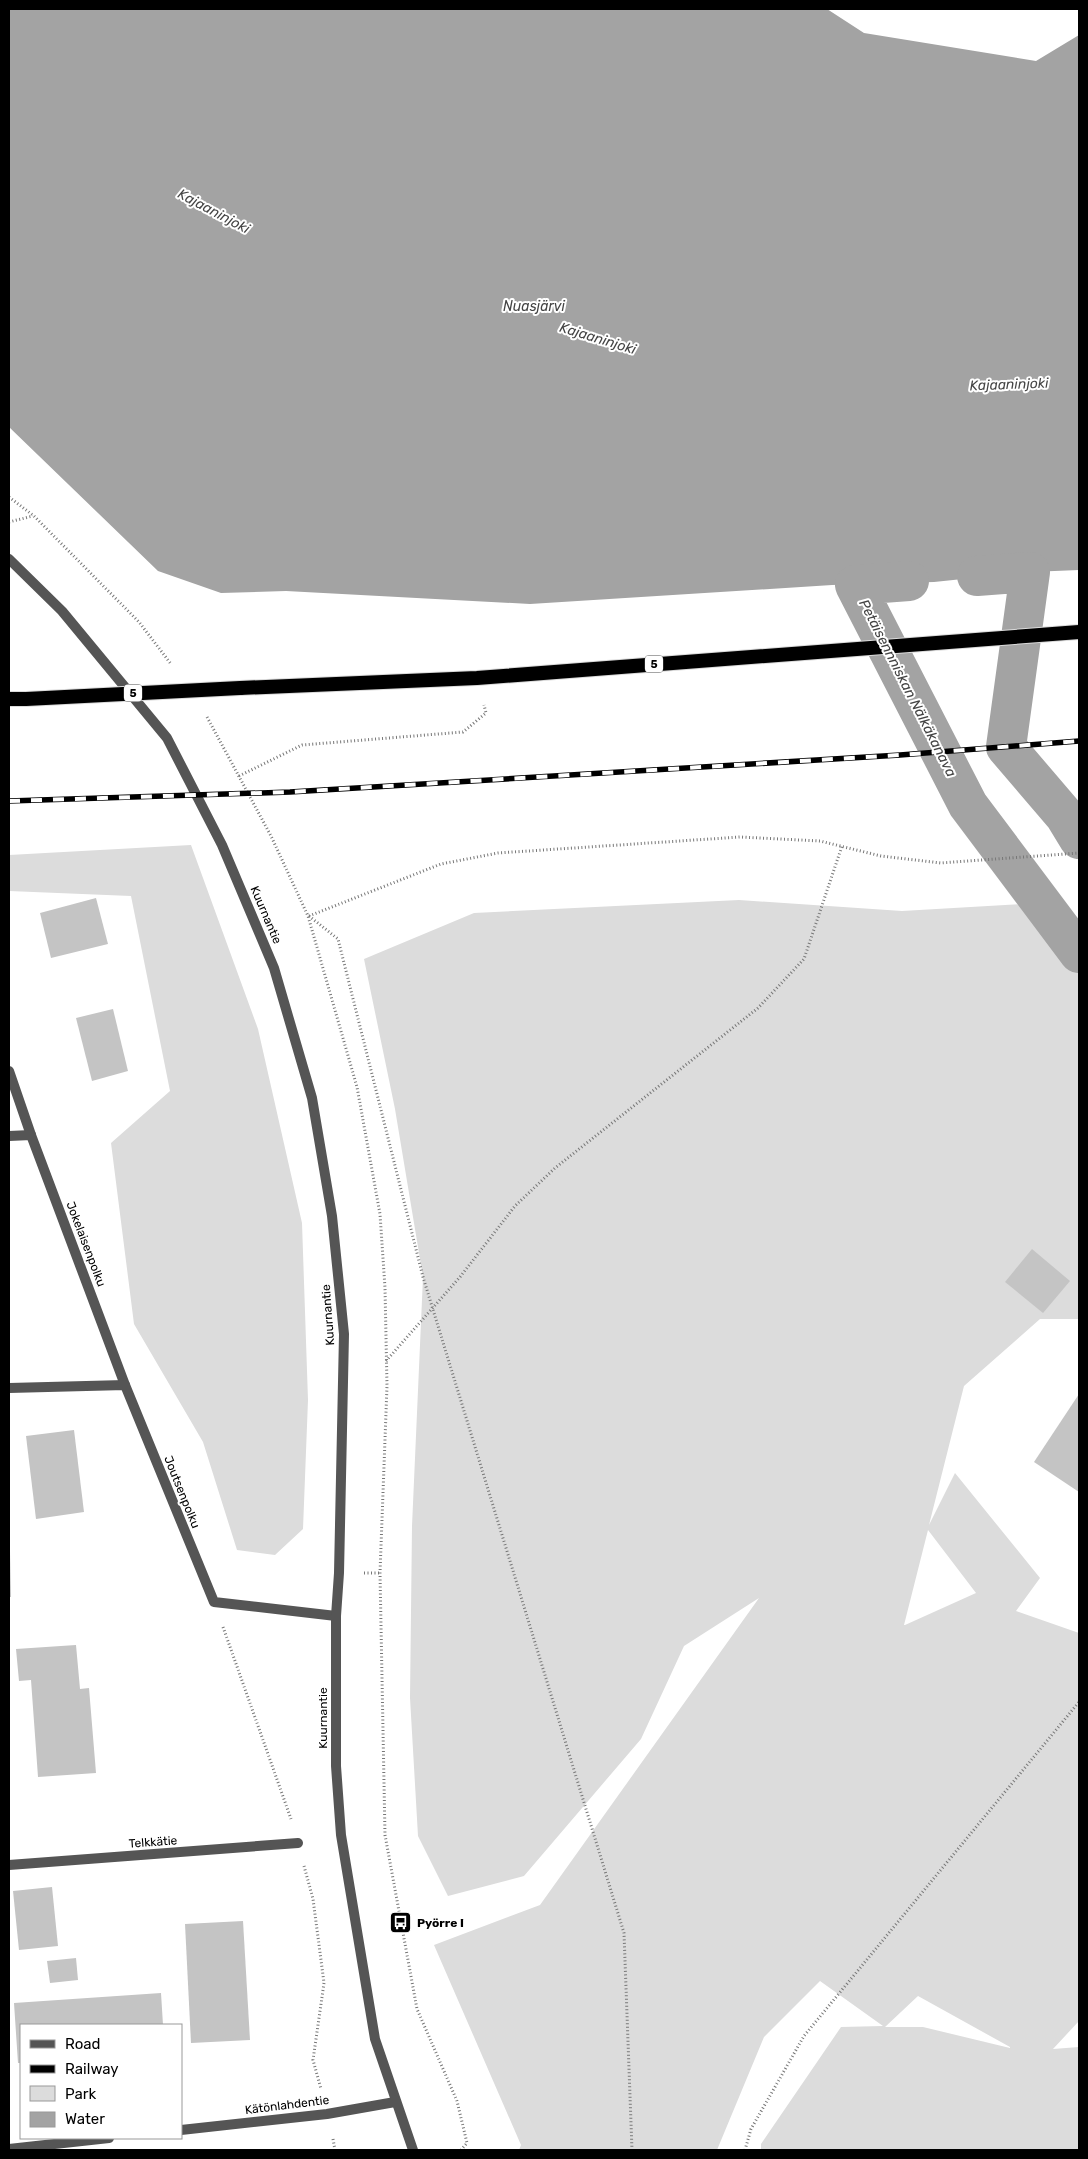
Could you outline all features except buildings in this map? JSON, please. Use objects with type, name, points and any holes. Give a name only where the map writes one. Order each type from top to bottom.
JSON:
[{"type":"highway","name":"5","points":[[9,699],[477,678],[1079,632]]},
{"type":"street","name":"Kuurnantie","points":[[9,559],[62,611],[166,738],[222,845],[274,968],[312,1098],[332,1216],[344,1334],[339,1573],[336,1616],[336,1766],[342,1834],[375,2038],[395,2102],[413,2150]]},
{"type":"street","name":"Jokelaisenpolku","points":[[9,1071],[125,1384]]},
{"type":"street","points":[[9,1136],[32,1135]]},
{"type":"street","points":[[9,1388],[125,1384]]},
{"type":"street","name":"Joutsenpolku","points":[[125,1384],[214,1602]]},
{"type":"street","points":[[214,1602],[336,1616]]},
{"type":"street","name":"Telkkätie","points":[[9,1865],[298,1843]]},
{"type":"street","name":"Kätönlahdentie","points":[[182,2130],[327,2114],[395,2102]]},
{"type":"street","points":[[9,2149],[101,2139]]},
{"type":"path","points":[[9,497],[34,516],[9,522]]},
{"type":"path","points":[[239,776],[302,745],[463,732],[486,713],[477,678]]},
{"type":"path","points":[[308,916],[441,864],[498,853],[740,836],[820,841],[881,856],[941,863],[1079,853]]},
{"type":"path","points":[[385,1361],[460,1277],[521,1199],[555,1168],[758,1008],[804,959],[842,846]]},
{"type":"path","points":[[308,916],[338,939],[432,1309],[624,1933],[632,2150]]},
{"type":"path","points":[[308,916],[357,1086],[380,1214],[385,1288],[387,1386],[380,1573],[385,1836],[417,2009],[457,2101],[467,2143],[461,2150]]},
{"type":"path","points":[[214,1602],[298,1843],[313,1899],[324,1984],[313,2060],[335,2150]]},
{"type":"path","points":[[745,2150],[751,2129],[804,2036],[1079,1702]]},
{"type":"green space","points":[[191,845],[258,1029],[302,1223],[308,1400],[303,1529],[275,1555],[237,1550],[203,1442],[134,1324],[111,1143],[170,1091],[131,896],[9,891],[9,855]]},
{"type":"green space","points":[[739,900],[902,911],[1041,903],[1079,953],[1079,1319],[1040,1319],[964,1386],[929,1525],[955,1473],[1040,1578],[1016,1611],[1079,1633],[1079,2021],[1053,2049],[1079,2047],[1079,2150],[761,2150],[761,2144],[841,2027],[883,2026],[820,1981],[764,2037],[717,2150],[519,2150],[521,2145],[434,1945],[540,1905],[759,1598],[684,1646],[641,1739],[524,1876],[448,1896],[418,1836],[410,1698],[412,1526],[423,1277],[395,1109],[364,959],[474,913]],"holes":[[[928,1530],[976,1593],[904,1625]],[[918,1996],[1010,2047],[1010,2048],[923,2027],[885,2027]]]},
{"type":"water","name":"Nuasjärvi","points":[[9,9],[827,9],[864,33],[1036,61],[1079,35],[1079,570],[1030,572],[934,582],[832,585],[530,604],[286,591],[221,593],[158,571],[9,427]]},
{"type":"waterway","name":"Petäisennniskan Nälkäkanava","points":[[977,576],[1030,572],[1006,747],[1065,816],[1079,839]]},
{"type":"waterway","name":"Petäisennniskan Nälkäkanava","points":[[909,581],[855,585],[968,805],[1079,953]]},
{"type":"railway","points":[[9,801],[290,792],[900,755],[1079,741]]},
{"type":"place","name":"Pyörre I","points":[[401,1923]]},
{"type":"water label","name":"Kajaaninjoki","points":[[214,211]]},
{"type":"water label","name":"Kajaaninjoki","points":[[598,338]]},
{"type":"water label","name":"Kajaaninjoki","points":[[1009,384]]}]
